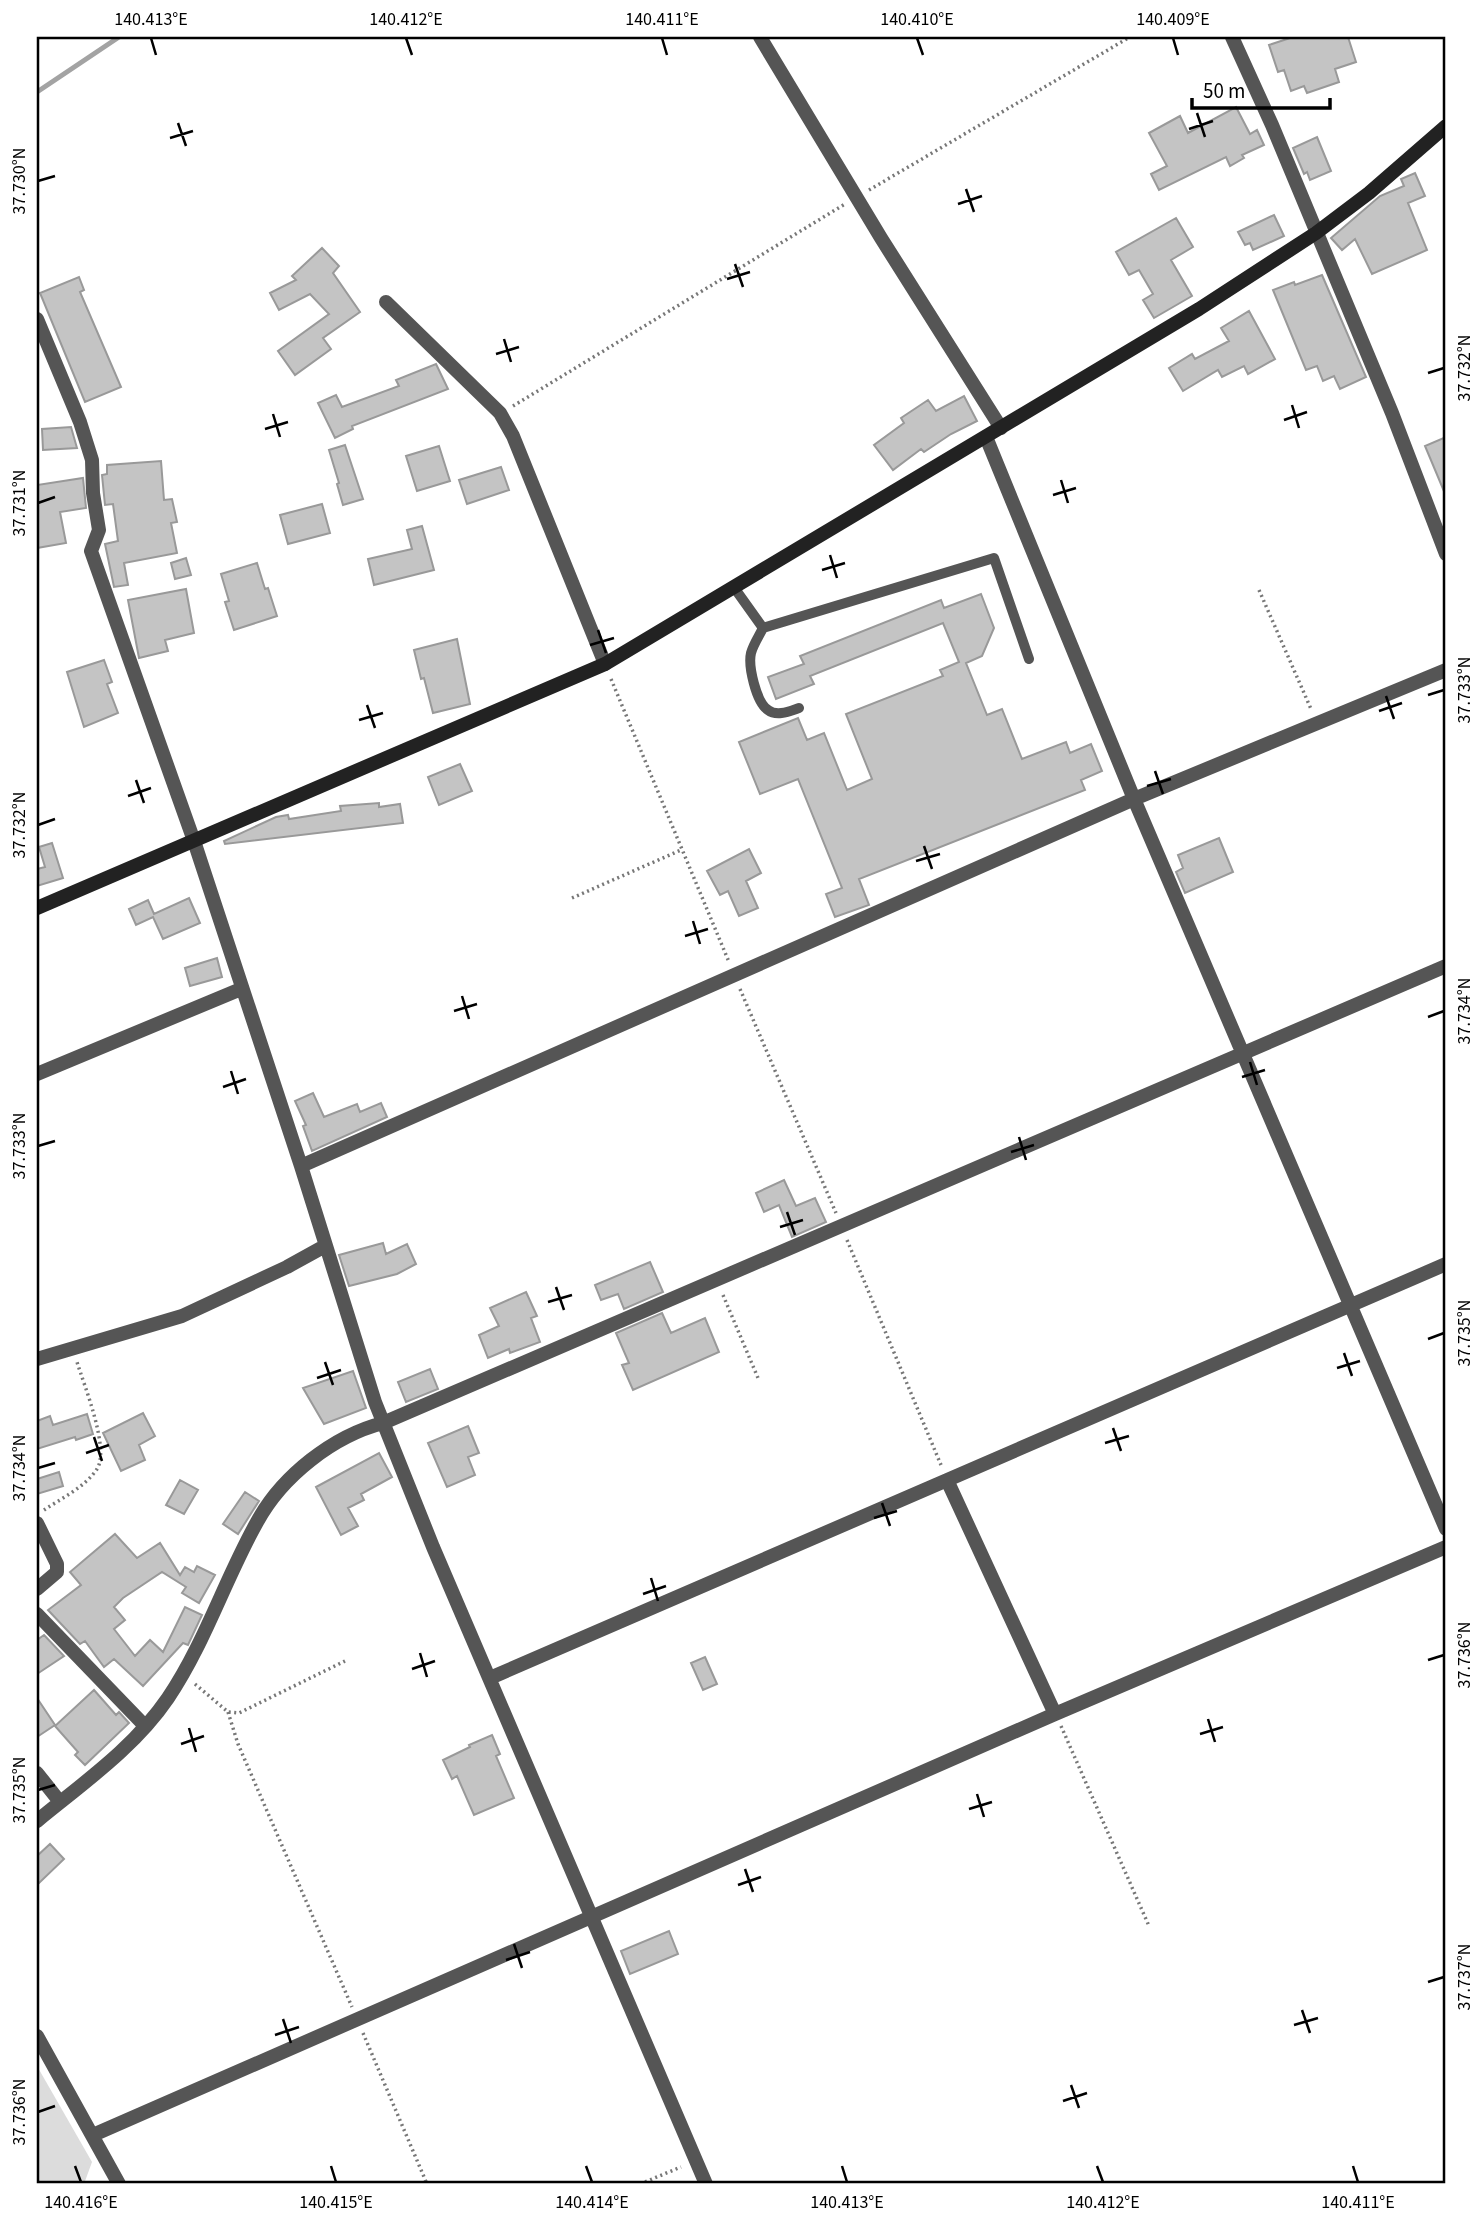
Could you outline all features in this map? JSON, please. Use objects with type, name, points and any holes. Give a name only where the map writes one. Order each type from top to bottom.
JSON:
[{"type":"street","points":[[760,37],[856,197],[1001,428]]},
{"type":"street","points":[[1232,37],[1272,125],[1392,413],[1446,554]]},
{"type":"street","points":[[37,908],[605,664],[1199,309],[1316,233],[1369,193],[1446,126]]},
{"type":"street","points":[[386,302],[500,413],[513,436],[605,664]]},
{"type":"street","points":[[38,325],[80,422],[92,460],[93,493],[99,530],[91,551],[194,841],[383,1423],[433,1547],[706,2184]]},
{"type":"street","points":[[986,437],[1134,799],[1446,1529]]},
{"type":"street","points":[[301,1166],[1134,799],[1446,670]]},
{"type":"street","points":[[37,1821],[95,1774],[145,1726],[168,1698],[226,1588],[257,1521],[285,1482],[341,1439],[1446,966]]},
{"type":"street","points":[[37,1074],[241,989]]},
{"type":"street","points":[[37,1359],[182,1316],[287,1267],[325,1246]]},
{"type":"street","points":[[490,1678],[1446,1264]]},
{"type":"street","points":[[947,1480],[1055,1714]]},
{"type":"street","points":[[37,1523],[57,1564],[57,1572],[37,1589]]},
{"type":"street","points":[[93,2134],[1055,1714],[1446,1547]]},
{"type":"street","points":[[37,1614],[145,1726]]},
{"type":"street","points":[[37,1773],[60,1802]]},
{"type":"street","points":[[37,2036],[119,2184]]},
{"type":"lane","points":[[799,708],[780,714],[768,710],[758,697],[751,673],[751,654],[763,628],[994,558],[1029,659]]},
{"type":"lane","points":[[733,586],[763,628]]},
{"type":"path","points":[[500,413],[856,197],[1130,37]]},
{"type":"path","points":[[1259,590],[1317,723]]},
{"type":"path","points":[[605,664],[947,1480]]},
{"type":"path","points":[[572,898],[681,849]]},
{"type":"path","points":[[716,1280],[758,1378]]},
{"type":"path","points":[[37,1515],[80,1486],[97,1468],[101,1455],[99,1436],[73,1349]]},
{"type":"path","points":[[228,1712],[239,1713],[345,1661]]},
{"type":"path","points":[[182,1673],[228,1712],[237,1744],[427,2184]]},
{"type":"path","points":[[1055,1714],[1149,1926]]},
{"type":"path","points":[[640,2184],[696,2161]]},
{"type":"shaded area","points":[[37,2066],[92,2162],[84,2184],[37,2184]]},
{"type":"building","points":[[1293,37],[1348,37],[1356,62],[1335,69],[1339,82],[1307,93],[1304,86],[1291,91],[1284,70],[1278,72],[1269,45]]},
{"type":"building","points":[[1236,107],[1250,134],[1257,130],[1264,145],[1242,155],[1244,158],[1230,166],[1226,157],[1159,190],[1151,174],[1167,166],[1149,133],[1180,116],[1188,133]]},
{"type":"building","points":[[1317,137],[1331,171],[1310,180],[1307,172],[1304,174],[1293,148]]},
{"type":"building","points":[[1415,173],[1425,196],[1408,203],[1427,250],[1372,274],[1355,239],[1342,250],[1331,238],[1380,196],[1404,186],[1401,179]]},
{"type":"building","points":[[1274,215],[1284,236],[1253,250],[1250,243],[1245,245],[1238,232]]},
{"type":"building","points":[[1176,218],[1193,247],[1171,260],[1192,296],[1154,318],[1143,300],[1153,294],[1139,270],[1129,275],[1116,252]]},
{"type":"building","points":[[322,248],[339,266],[333,273],[360,312],[323,338],[331,349],[295,375],[278,351],[329,314],[310,294],[279,310],[270,293],[296,280],[292,276]]},
{"type":"building","points":[[1322,275],[1366,377],[1340,389],[1334,376],[1323,381],[1317,366],[1306,370],[1273,290]]},
{"type":"building","points":[[79,277],[84,290],[80,292],[121,387],[85,402],[40,293]]},
{"type":"building","points":[[1249,311],[1275,359],[1248,374],[1244,366],[1222,377],[1218,370],[1183,391],[1169,368],[1192,354],[1195,359],[1229,341],[1221,328]]},
{"type":"building","points":[[436,364],[448,389],[352,426],[353,429],[335,438],[318,403],[336,395],[342,407],[399,386],[396,380]]},
{"type":"building","points":[[964,396],[977,421],[924,452],[921,449],[893,470],[874,445],[904,423],[901,418],[928,400],[936,411]]},
{"type":"building","points":[[71,427],[77,448],[43,450],[42,429]]},
{"type":"building","points":[[1446,437],[1446,496],[1425,446]]},
{"type":"building","points":[[345,445],[363,499],[343,505],[329,450]]},
{"type":"building","points":[[439,446],[450,481],[417,491],[406,456]]},
{"type":"building","points":[[161,461],[164,500],[172,499],[177,522],[171,523],[177,553],[124,563],[128,585],[114,587],[105,544],[118,541],[113,504],[105,505],[102,475],[107,474],[107,465]]},
{"type":"building","points":[[501,467],[509,490],[467,504],[459,480]]},
{"type":"building","points":[[83,478],[86,508],[60,512],[66,543],[37,548],[37,485]]},
{"type":"building","points":[[322,504],[330,533],[288,544],[280,515]]},
{"type":"building","points":[[422,526],[434,570],[374,585],[368,559],[412,549],[407,530]]},
{"type":"building","points":[[186,558],[191,575],[175,579],[171,563]]},
{"type":"building","points":[[257,563],[277,616],[234,630],[225,602],[229,601],[221,574]]},
{"type":"building","points":[[186,589],[194,633],[165,640],[168,651],[139,658],[128,600]]},
{"type":"building","points":[[981,594],[994,628],[982,656],[966,663],[987,715],[1002,709],[1022,759],[1066,742],[1070,753],[1091,744],[1102,771],[1081,780],[1085,790],[859,879],[869,905],[835,917],[826,894],[842,888],[798,779],[760,794],[739,742],[798,718],[807,740],[824,733],[847,790],[872,779],[846,714],[943,676],[940,670],[959,662],[943,623],[810,676],[814,684],[776,699],[768,677],[804,664],[800,656],[941,600],[944,608]]},
{"type":"building","points":[[457,639],[470,704],[433,713],[414,650]]},
{"type":"building","points":[[104,660],[112,682],[107,684],[118,713],[84,727],[67,672]]},
{"type":"building","points":[[460,764],[472,791],[439,805],[428,777]]},
{"type":"building","points":[[379,803],[379,807],[400,804],[403,823],[225,844],[224,841],[276,817],[288,815],[289,819],[341,811],[340,806]]},
{"type":"building","points":[[1219,838],[1233,872],[1185,893],[1176,872],[1183,868],[1178,855]]},
{"type":"building","points":[[52,843],[63,878],[37,886],[37,869],[45,867],[39,847]]},
{"type":"building","points":[[749,849],[761,873],[746,881],[758,908],[739,916],[728,891],[720,895],[707,871]]},
{"type":"building","points":[[189,898],[200,923],[163,939],[153,917],[136,925],[129,909],[148,900],[154,914]]},
{"type":"building","points":[[217,958],[222,977],[190,986],[185,968]]},
{"type":"building","points":[[313,1093],[324,1117],[357,1104],[360,1112],[381,1103],[387,1117],[312,1151],[303,1126],[306,1125],[295,1101]]},
{"type":"building","points":[[784,1180],[796,1206],[815,1198],[826,1222],[792,1237],[779,1205],[764,1212],[756,1193]]},
{"type":"building","points":[[383,1243],[386,1254],[407,1244],[416,1264],[397,1274],[349,1286],[339,1255]]},
{"type":"building","points":[[650,1262],[663,1292],[624,1309],[618,1294],[601,1300],[595,1285]]},
{"type":"building","points":[[526,1292],[537,1316],[531,1318],[540,1342],[510,1353],[509,1349],[488,1358],[479,1335],[499,1326],[490,1308]]},
{"type":"building","points":[[662,1313],[671,1333],[705,1318],[719,1352],[633,1390],[622,1365],[629,1363],[616,1333]]},
{"type":"building","points":[[430,1369],[438,1389],[406,1402],[398,1382]]},
{"type":"building","points":[[353,1371],[366,1408],[324,1424],[303,1388]]},
{"type":"building","points":[[143,1413],[155,1436],[139,1445],[145,1460],[121,1471],[103,1433]]},
{"type":"building","points":[[87,1414],[93,1434],[37,1449],[37,1421],[50,1416],[53,1425]]},
{"type":"building","points":[[468,1426],[479,1453],[468,1457],[475,1475],[447,1487],[428,1443]]},
{"type":"building","points":[[379,1453],[392,1477],[361,1494],[364,1500],[348,1508],[358,1526],[341,1535],[316,1487]]},
{"type":"building","points":[[59,1472],[63,1486],[37,1494],[37,1479]]},
{"type":"building","points":[[180,1480],[198,1490],[184,1514],[166,1505]]},
{"type":"building","points":[[245,1492],[259,1501],[238,1534],[223,1524]]},
{"type":"building","points":[[115,1534],[137,1558],[160,1543],[180,1575],[185,1567],[194,1572],[197,1566],[215,1575],[199,1603],[182,1593],[186,1587],[162,1572],[114,1607],[125,1620],[114,1629],[135,1656],[150,1640],[163,1652],[185,1607],[202,1615],[188,1645],[183,1643],[143,1686],[114,1659],[104,1667],[85,1641],[80,1644],[48,1610],[81,1585],[70,1572]]},
{"type":"building","points":[[44,1635],[64,1656],[37,1674],[37,1640]]},
{"type":"building","points":[[705,1657],[717,1684],[703,1690],[691,1663]]},
{"type":"building","points":[[94,1690],[116,1715],[119,1712],[129,1723],[85,1765],[75,1755],[78,1752],[55,1726]]},
{"type":"building","points":[[37,1698],[55,1725],[37,1737]]},
{"type":"building","points":[[492,1735],[500,1754],[496,1756],[514,1798],[474,1815],[457,1776],[452,1779],[443,1760]]},
{"type":"building","points":[[50,1844],[64,1859],[37,1885],[37,1856]]},
{"type":"building","points":[[669,1931],[678,1954],[630,1974],[621,1951]]},
{"type":"waterway","points":[[37,92],[119,37]]}]
